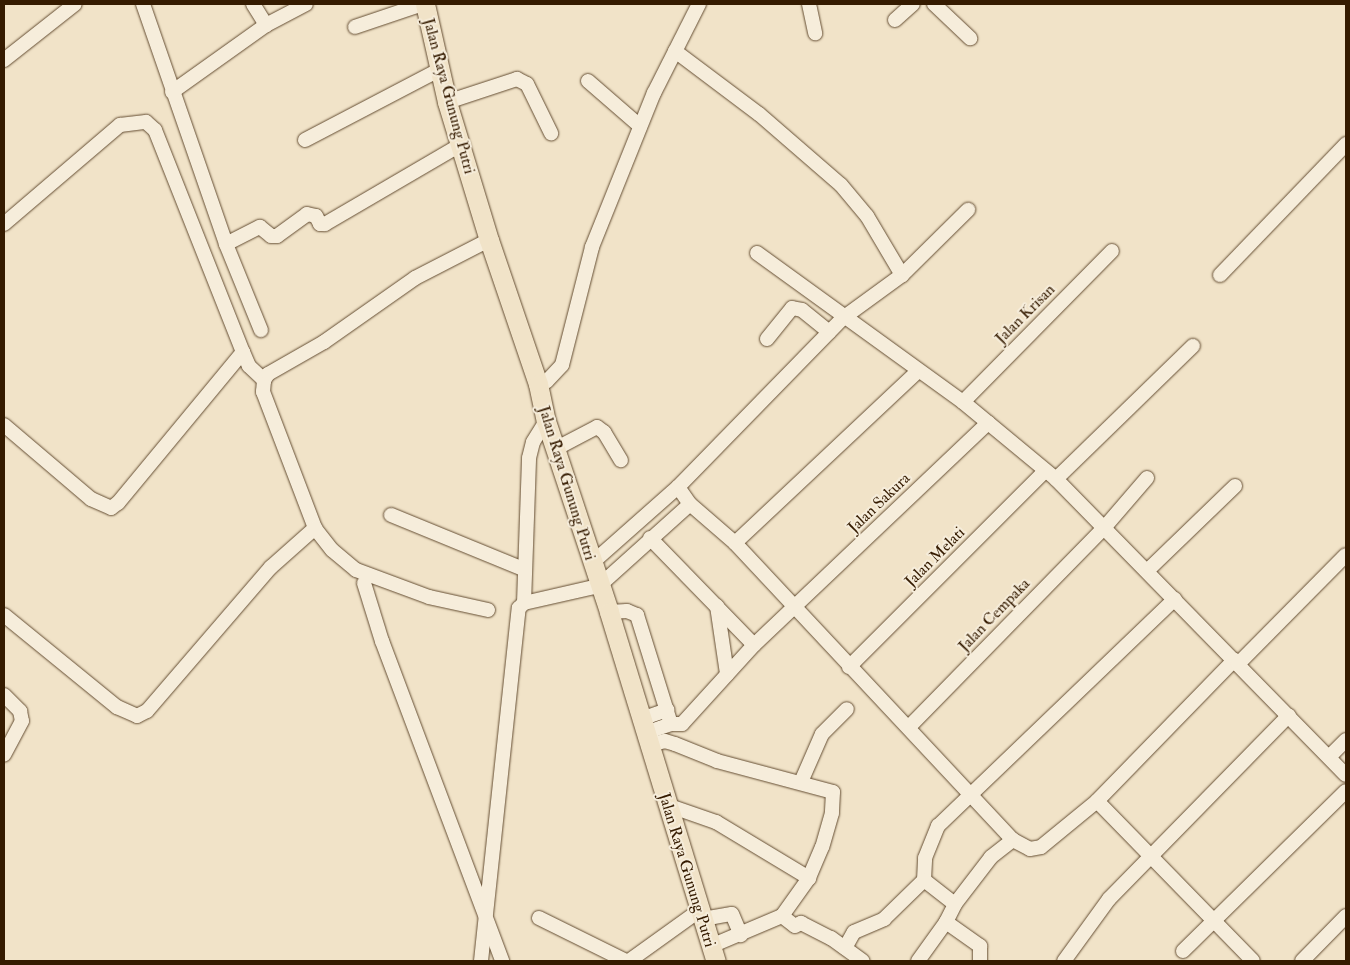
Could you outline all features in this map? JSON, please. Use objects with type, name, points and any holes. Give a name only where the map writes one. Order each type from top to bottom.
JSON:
[{"type":"main road","name":"Jalan Raya Gunung Putri","points":[[424,4],[447,102],[488,240],[538,384],[546,421],[558,448],[714,954]]},
{"type":"street","points":[[4,60],[75,4]]},
{"type":"street","points":[[143,4],[226,244],[261,330]]},
{"type":"street","points":[[253,4],[266,25]]},
{"type":"street","points":[[172,92],[266,25],[306,4]]},
{"type":"street","points":[[355,27],[424,4]]},
{"type":"street","points":[[538,384],[555,374],[564,359],[592,247],[640,126],[699,4]]},
{"type":"street","points":[[809,4],[815,33]]},
{"type":"street","points":[[895,20],[913,4]]},
{"type":"street","points":[[934,4],[970,38]]},
{"type":"street","points":[[675,52],[759,114],[841,185],[866,216],[902,275]]},
{"type":"street","points":[[305,140],[440,70]]},
{"type":"street","points":[[447,102],[517,79],[527,84],[551,133]]},
{"type":"street","points":[[588,81],[640,126]]},
{"type":"street","points":[[4,224],[120,125],[146,122],[155,130],[249,366],[264,380],[265,403],[315,528],[332,550],[356,570],[429,597],[488,610]]},
{"type":"street","points":[[1220,275],[1346,144]]},
{"type":"street","points":[[226,244],[260,226],[271,236],[276,236],[308,214],[316,216],[319,223],[325,224],[460,145]]},
{"type":"street","points":[[592,563],[678,488],[843,318],[902,275],[968,210]]},
{"type":"street","points":[[264,380],[415,278],[488,240]]},
{"type":"street","name":"Jalan Krisan","points":[[963,402],[1112,251]]},
{"type":"street","points":[[757,253],[843,318],[963,402],[1050,475],[1148,570],[1346,775]]},
{"type":"street","points":[[767,339],[792,308],[802,310],[829,332]]},
{"type":"street","name":"Jalan Melati","points":[[850,668],[1050,475],[1193,346]]},
{"type":"street","points":[[4,425],[91,499],[111,508],[124,496],[243,352]]},
{"type":"street","points":[[735,544],[918,371]]},
{"type":"street","points":[[482,961],[518,613],[524,603],[523,569],[529,458],[532,442],[546,421]]},
{"type":"street","name":"Jalan Sakura","points":[[645,732],[669,717],[682,724],[689,718],[754,645],[795,609],[988,423]]},
{"type":"street","points":[[558,448],[597,427],[604,432],[621,460]]},
{"type":"street","name":"Jalan Cempaka","points":[[909,727],[1104,528],[1147,478]]},
{"type":"street","points":[[1148,570],[1235,486]]},
{"type":"street","points":[[678,488],[690,504],[735,544],[850,668],[909,727],[1013,840],[1030,849],[1041,847],[1097,801],[1346,555]]},
{"type":"street","points":[[524,603],[599,586],[650,538],[690,504]]},
{"type":"street","points":[[390,514],[523,569]]},
{"type":"street","points":[[4,615],[117,707],[137,716],[147,711],[271,567],[315,528]]},
{"type":"street","points":[[650,538],[754,645]]},
{"type":"street","points":[[364,583],[382,641],[487,927],[502,961]]},
{"type":"street","points":[[845,948],[854,932],[884,918],[924,880],[925,858],[938,826],[1175,599]]},
{"type":"street","points":[[716,606],[727,674]]},
{"type":"street","points":[[609,612],[627,611],[637,615],[669,717]]},
{"type":"street","points":[[4,696],[20,711],[22,721],[4,755]]},
{"type":"street","points":[[801,782],[822,734],[847,709]]},
{"type":"street","points":[[1064,961],[1094,917],[1151,854],[1289,715]]},
{"type":"street","points":[[645,732],[717,761],[801,782],[832,791],[835,795],[822,847],[809,878],[782,916],[741,934],[714,954]]},
{"type":"street","points":[[1329,757],[1346,740]]},
{"type":"street","points":[[1183,951],[1346,791]]},
{"type":"street","points":[[1097,801],[1151,854],[1253,961]]},
{"type":"street","points":[[668,805],[716,822],[809,878]]},
{"type":"street","points":[[918,961],[946,922],[955,904],[991,857],[1013,840]]},
{"type":"street","points":[[924,880],[955,904]]},
{"type":"street","points":[[539,918],[627,961],[702,914],[732,914],[741,934]]},
{"type":"street","points":[[782,916],[795,926],[801,923],[831,938],[863,961]]},
{"type":"street","points":[[1302,961],[1346,916]]},
{"type":"street","points":[[946,922],[980,946],[980,961]]}]
